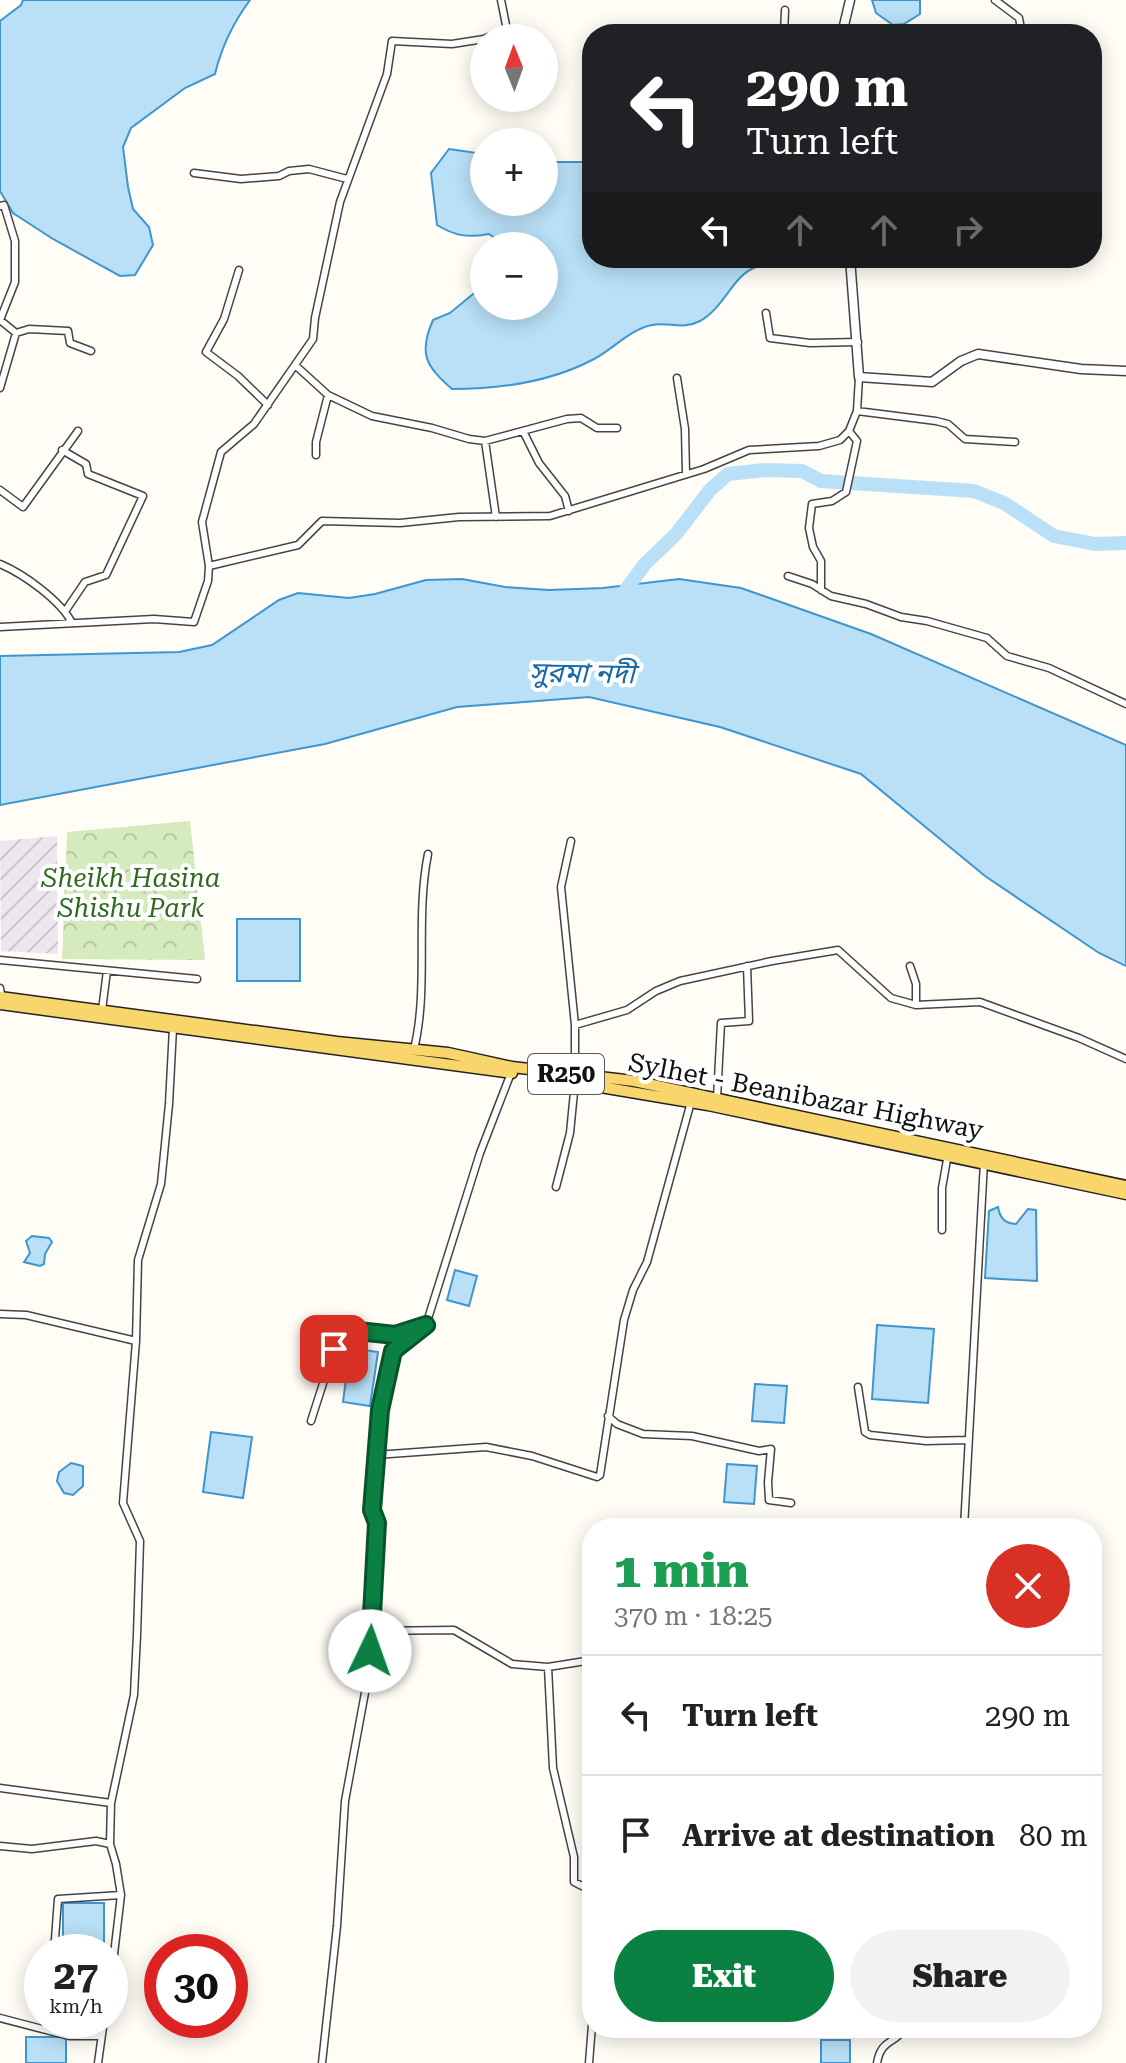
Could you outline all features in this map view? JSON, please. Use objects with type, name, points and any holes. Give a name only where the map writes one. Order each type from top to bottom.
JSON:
[{"type":"main road","name":"Sylhet - Beanibazar Highway","points":[[1,998],[173,1028],[511,1073],[634,1081],[1126,1186]]},
{"type":"main road","name":"Sylhet - Beanibazar Highway","points":[[1,998],[337,1042],[448,1053],[948,1154],[1126,1194]]},
{"type":"street","points":[[501,0],[506,24]]},
{"type":"street","points":[[844,24],[850,0]]},
{"type":"street","points":[[995,0],[1019,18],[1020,24]]},
{"type":"street","points":[[784,24],[785,10]]},
{"type":"street","points":[[0,627],[154,619],[194,622],[208,581],[209,566],[202,522],[221,452],[254,424],[313,339],[340,202],[387,74],[392,41],[452,44],[470,41]]},
{"type":"street","points":[[194,173],[241,179],[279,176],[289,171],[309,169],[347,179]]},
{"type":"street","points":[[0,206],[4,205],[15,241],[15,282],[0,320],[16,333]]},
{"type":"street","points":[[209,566],[298,545],[322,521],[400,523],[459,517],[550,516],[686,474],[749,450],[819,446],[840,440],[849,431],[857,411],[858,342],[851,268]]},
{"type":"street","points":[[239,270],[224,319],[206,352],[238,376],[268,405]]},
{"type":"street","points":[[766,313],[770,338],[810,343],[858,342]]},
{"type":"street","points":[[16,333],[29,329],[68,331],[70,343],[91,351]]},
{"type":"street","points":[[0,388],[16,333]]},
{"type":"street","points":[[859,377],[932,382],[961,361],[978,354],[1081,369],[1126,371]]},
{"type":"street","points":[[295,365],[328,395],[372,416],[485,441],[581,418],[597,428],[617,428]]},
{"type":"street","points":[[677,378],[685,429],[686,474]]},
{"type":"street","points":[[316,455],[316,442],[328,395]]},
{"type":"street","points":[[857,411],[948,424],[965,439],[1015,442]]},
{"type":"street","points":[[0,490],[23,507],[78,431]]},
{"type":"street","points":[[523,431],[539,463],[565,496],[569,511]]},
{"type":"street","points":[[821,590],[821,561],[813,547],[809,528],[812,504],[832,501],[846,492],[857,441],[849,431]]},
{"type":"street","points":[[485,441],[496,517]]},
{"type":"street","points":[[62,450],[86,464],[88,474],[143,496],[106,575],[85,582],[66,610]]},
{"type":"street","points":[[0,564],[19,574],[66,610],[72,623]]},
{"type":"street","points":[[788,576],[831,596],[987,638],[1007,656],[1049,668],[1126,704]]},
{"type":"street","points":[[556,1187],[570,1133],[575,1079],[575,1025],[561,887],[571,841]]},
{"type":"street","points":[[414,1049],[420,1024],[421,887],[428,854]]},
{"type":"street","points":[[575,1025],[627,1010],[656,991],[680,981],[838,950],[891,998],[916,1005],[980,1002],[1079,1038],[1126,1059]]},
{"type":"street","points":[[0,960],[197,979]]},
{"type":"street","points":[[708,1105],[719,1097],[721,1023],[749,1021],[747,966]]},
{"type":"street","points":[[910,966],[916,984],[916,1005]]},
{"type":"street","points":[[102,1010],[107,971]]},
{"type":"street","points":[[116,1934],[121,1895],[110,1844],[111,1803],[134,1695],[140,1541],[123,1503],[136,1341],[138,1260],[161,1184],[173,1028]]},
{"type":"street","points":[[322,2063],[337,1926],[345,1801],[369,1671],[377,1523],[372,1510],[380,1410],[393,1351],[426,1325],[480,1153],[511,1073]]},
{"type":"street","points":[[376,1455],[486,1447],[532,1456],[597,1477],[602,1471],[624,1320],[633,1290],[647,1262],[691,1102]]},
{"type":"street","points":[[942,1230],[942,1188],[948,1154]]},
{"type":"street","points":[[964,1518],[984,1162]]},
{"type":"street","points":[[0,1314],[26,1315],[136,1341]]},
{"type":"street","points":[[311,1421],[334,1349],[358,1331],[395,1335],[426,1325]]},
{"type":"street","points":[[858,1387],[865,1432],[870,1435],[926,1441],[968,1440]]},
{"type":"street","points":[[608,1416],[617,1424],[643,1434],[692,1436],[759,1451],[771,1449],[769,1500],[791,1503]]},
{"type":"street","points":[[371,1631],[454,1630],[512,1664],[548,1667],[582,1662]]},
{"type":"street","points":[[548,1667],[553,1768],[574,1857],[574,1882],[582,1886]]},
{"type":"street","points":[[0,1788],[111,1803]]},
{"type":"street","points":[[0,1846],[32,1849],[96,1841],[110,1844]]},
{"type":"street","points":[[55,1934],[58,1899],[121,1895]]},
{"type":"street","points":[[0,2018],[24,2024]]},
{"type":"street","points":[[98,2063],[101,2038]]},
{"type":"street","points":[[589,2063],[591,2038]]},
{"type":"street","points":[[877,2063],[884,2044],[898,2038]]},
{"type":"shaded area","points":[[57,836],[58,954],[1,951],[0,841]]},
{"type":"green space","name":"Sheikh Hasina Shishu Park","points":[[190,821],[205,960],[62,959],[67,832]]},
{"type":"water","points":[[23,0],[250,0],[229,35],[215,74],[185,88],[131,128],[123,147],[133,209],[149,227],[153,245],[135,275],[120,276],[53,239],[13,213],[0,191],[0,21]]},
{"type":"water","points":[[872,0],[920,0],[920,14],[904,24],[892,24],[876,13]]},
{"type":"water","points":[[449,149],[470,152],[470,216],[558,216],[558,162],[582,162],[582,268],[754,268],[741,277],[716,308],[694,324],[644,327],[594,359],[543,379],[489,388],[452,389],[427,359],[426,342],[433,320],[450,313],[470,297],[470,320],[558,320],[558,232],[470,232],[470,236],[450,232],[437,225],[431,173]]},
{"type":"water","name":"সুরমা নদী","points":[[462,579],[505,587],[549,590],[603,588],[679,579],[741,588],[871,634],[1126,745],[1126,966],[1099,953],[985,876],[861,774],[720,727],[589,697],[457,707],[325,744],[0,805],[0,656],[179,652],[212,645],[279,600],[298,593],[349,598],[426,580]]},
{"type":"water","points":[[237,919],[300,919],[300,981],[237,981]]},
{"type":"water","points":[[998,1207],[1003,1219],[1016,1224],[1028,1209],[1036,1210],[1037,1281],[985,1278],[989,1211]]},
{"type":"water","points":[[32,1236],[49,1238],[52,1242],[45,1254],[44,1264],[40,1266],[24,1262],[30,1253],[26,1241]]},
{"type":"water","points":[[455,1270],[477,1276],[469,1306],[447,1300]]},
{"type":"water","points":[[877,1325],[934,1329],[928,1403],[872,1399]]},
{"type":"water","points":[[350,1348],[378,1352],[370,1406],[343,1402]]},
{"type":"water","points":[[755,1384],[787,1386],[784,1423],[752,1421]]},
{"type":"water","points":[[211,1432],[252,1437],[243,1498],[203,1492]]},
{"type":"water","points":[[71,1463],[83,1466],[83,1486],[73,1495],[64,1493],[57,1481],[59,1472]]},
{"type":"water","points":[[727,1464],[757,1466],[754,1504],[724,1502]]},
{"type":"water","points":[[63,1903],[104,1903],[104,1934],[63,1934]]},
{"type":"water","points":[[26,2038],[66,2038],[66,2063],[26,2063]]},
{"type":"water","points":[[821,2040],[850,2040],[850,2063],[821,2063]]},
{"type":"waterway","points":[[619,599],[645,564],[676,534],[710,490],[728,474],[765,470],[802,471],[821,481],[974,491],[1004,503],[1054,536],[1095,544],[1126,543]]},
{"type":"route","points":[[334,1349],[358,1331],[395,1335],[426,1325],[393,1351],[380,1410],[372,1510],[377,1523],[370,1651]]}]
